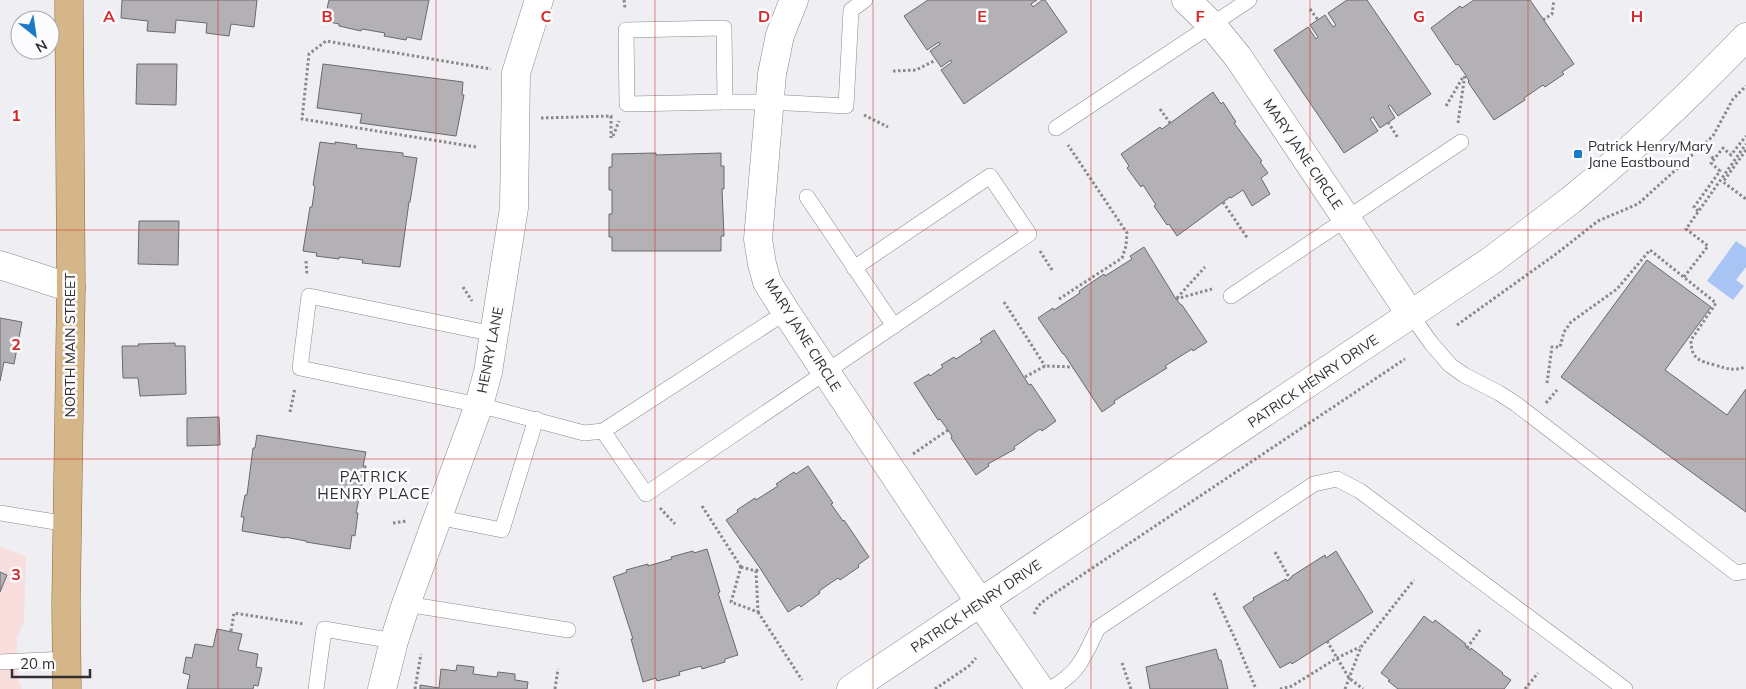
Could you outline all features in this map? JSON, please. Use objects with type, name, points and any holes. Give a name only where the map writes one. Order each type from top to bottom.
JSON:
[{"type":"main road","name":"NORTH MAIN STREET","points":[[67,689],[71,288],[68,0]]},
{"type":"street","name":"HENRY LANE","points":[[382,689],[406,604],[478,405],[488,372],[514,208],[516,73],[539,0]]},
{"type":"street","name":"MARY JANE CIRCLE","points":[[794,0],[780,35],[772,74],[758,239],[767,282],[980,603],[1040,689]]},
{"type":"street","name":"MARY JANE CIRCLE","points":[[1186,0],[1212,25],[1238,57],[1411,315]]},
{"type":"street","name":"PATRICK HENRY DRIVE","points":[[851,689],[1492,260],[1576,195],[1677,107],[1746,37]]},
{"type":"street","points":[[0,265],[71,288]]},
{"type":"lane","points":[[725,102],[724,28],[626,30],[628,104],[770,102],[846,106],[851,10],[866,0]]},
{"type":"lane","points":[[1056,128],[1249,0]]},
{"type":"lane","points":[[1225,292],[1346,219],[1461,142]]},
{"type":"lane","points":[[603,431],[646,494],[1029,234],[990,176],[854,268]]},
{"type":"lane","points":[[807,198],[894,326]]},
{"type":"lane","points":[[494,334],[309,296],[300,368],[478,405],[584,433],[603,431],[786,312]]},
{"type":"lane","points":[[1411,315],[1450,365],[1516,404],[1736,572],[1746,570]]},
{"type":"lane","points":[[437,517],[502,530],[536,419]]},
{"type":"lane","points":[[1050,689],[1066,680],[1081,663],[1098,628],[1314,484],[1337,479],[1360,490],[1625,689]]},
{"type":"lane","points":[[0,513],[68,524]]},
{"type":"lane","points":[[406,604],[568,630]]},
{"type":"lane","points":[[316,689],[324,629],[394,641]]},
{"type":"lane","points":[[0,662],[67,659]]},
{"type":"path","points":[[1543,20],[1552,14],[1554,0]]},
{"type":"path","points":[[1310,9],[1318,20]]},
{"type":"path","points":[[476,147],[302,118],[309,54],[326,41],[478,67]]},
{"type":"path","points":[[893,71],[916,70],[936,60]]},
{"type":"path","points":[[1446,106],[1465,74],[1458,123]]},
{"type":"path","points":[[1457,325],[1556,254],[1598,221],[1638,204],[1712,136],[1733,100],[1746,86]]},
{"type":"path","points":[[846,106],[888,127]]},
{"type":"path","points":[[1160,109],[1170,123]]},
{"type":"path","points":[[548,118],[611,116],[611,138]]},
{"type":"path","points":[[1388,122],[1398,138]]},
{"type":"path","points":[[1698,211],[1694,207],[1720,171],[1711,163],[1723,148],[1730,154],[1746,136]]},
{"type":"path","points":[[1684,277],[1708,246],[1686,229],[1746,144]]},
{"type":"path","points":[[1700,147],[1714,159]]},
{"type":"path","points":[[1746,150],[1723,182],[1746,199]]},
{"type":"path","points":[[1058,300],[1122,258],[1126,246],[1127,233],[1080,162]]},
{"type":"path","points":[[1223,202],[1248,239]]},
{"type":"path","points":[[1547,383],[1552,347],[1560,347],[1564,332],[1571,322],[1617,289],[1650,250],[1716,302],[1691,340],[1693,352],[1699,360],[1705,364],[1717,366],[1725,370],[1746,366]]},
{"type":"path","points":[[1206,266],[1176,299],[1225,292]]},
{"type":"path","points":[[1004,302],[1045,366]]},
{"type":"path","points":[[1034,614],[1038,606],[1046,599],[1405,359]]},
{"type":"path","points":[[1025,378],[1045,366],[1073,367]]},
{"type":"path","points":[[910,456],[948,430]]},
{"type":"path","points":[[702,506],[741,566],[756,571]]},
{"type":"path","points":[[1275,552],[1290,579]]},
{"type":"path","points":[[741,566],[731,602],[758,612]]},
{"type":"path","points":[[756,571],[760,568]]},
{"type":"path","points":[[756,571],[758,612],[802,680]]},
{"type":"path","points":[[1345,689],[1361,647],[1414,580]]},
{"type":"path","points":[[1214,593],[1256,689]]},
{"type":"path","points":[[231,631],[234,613],[286,620]]},
{"type":"path","points":[[1467,648],[1480,630]]},
{"type":"path","points":[[1327,641],[1348,678],[1363,689]]},
{"type":"path","points":[[415,689],[422,647]]},
{"type":"path","points":[[1280,689],[1292,686],[1337,658],[1361,647]]},
{"type":"path","points":[[935,689],[970,666],[976,658]]},
{"type":"path","points":[[1122,663],[1131,689]]},
{"type":"path","points":[[555,689],[558,669]]},
{"type":"path","points":[[1524,689],[1538,673]]},
{"type":"shaded area","points":[[0,547],[26,556],[24,622],[17,637],[18,678],[22,689],[0,689]]},
{"type":"water","points":[[1736,241],[1746,248],[1746,267],[1736,280],[1744,286],[1733,300],[1707,281]]},
{"type":"building","points":[[122,0],[257,0],[254,27],[231,24],[229,36],[206,33],[207,23],[176,20],[175,33],[147,31],[148,21],[121,18]]},
{"type":"building","points":[[329,0],[429,0],[421,40],[407,37],[406,40],[384,36],[385,33],[362,29],[361,31],[324,21]]},
{"type":"building","points":[[928,0],[1037,0],[1031,4],[1033,7],[1042,0],[1045,0],[1067,32],[964,104],[941,70],[952,62],[951,60],[941,67],[930,51],[940,44],[939,42],[927,50],[904,16]]},
{"type":"building","points":[[1347,0],[1367,0],[1431,94],[1398,116],[1390,105],[1388,106],[1395,118],[1380,128],[1373,117],[1370,119],[1378,131],[1344,153],[1274,50],[1308,27],[1316,39],[1318,37],[1310,25],[1325,15],[1333,27],[1336,25],[1328,13]]},
{"type":"building","points":[[1474,0],[1530,0],[1574,64],[1562,72],[1564,74],[1545,87],[1543,85],[1524,98],[1525,100],[1494,120],[1468,82],[1465,74],[1458,64],[1456,65],[1431,28],[1460,6],[1462,8]]},
{"type":"building","points":[[137,64],[177,64],[176,105],[136,104]]},
{"type":"building","points":[[323,64],[463,82],[462,95],[464,95],[456,136],[360,123],[362,114],[317,108]]},
{"type":"building","points":[[1213,92],[1221,104],[1223,102],[1236,122],[1234,123],[1262,161],[1260,162],[1268,173],[1261,178],[1270,194],[1252,206],[1243,190],[1230,197],[1177,236],[1154,206],[1156,205],[1143,185],[1141,187],[1127,168],[1129,166],[1121,154],[1160,127],[1162,129]]},
{"type":"building","points":[[320,142],[357,145],[356,148],[403,153],[403,156],[417,158],[400,267],[362,263],[363,260],[316,256],[317,253],[303,251],[310,207],[312,207],[315,186],[313,185]]},
{"type":"building","points":[[656,153],[656,155],[721,153],[721,166],[724,166],[724,189],[722,189],[724,236],[721,236],[721,251],[612,251],[612,237],[609,237],[609,214],[612,214],[612,190],[609,190],[609,167],[612,167],[612,154]]},
{"type":"building","points":[[139,221],[179,221],[178,265],[138,264]]},
{"type":"building","points":[[1144,247],[1176,299],[1207,342],[1165,366],[1167,368],[1114,401],[1115,403],[1102,412],[1038,318],[1080,293],[1079,291],[1104,274],[1105,276],[1132,259],[1130,256]]},
{"type":"building","points":[[1647,260],[1711,307],[1665,370],[1727,415],[1746,389],[1746,512],[1561,377]]},
{"type":"building","points":[[0,318],[22,322],[14,364],[4,362],[0,381]]},
{"type":"building","points":[[994,330],[1029,385],[1031,384],[1056,421],[1042,431],[1040,429],[1014,447],[1015,449],[988,464],[989,466],[976,475],[951,438],[952,436],[948,430],[940,419],[938,420],[914,383],[929,374],[930,376],[943,367],[941,365],[954,357],[956,359],[982,342],[980,339]]},
{"type":"building","points":[[175,343],[175,346],[185,346],[186,394],[140,396],[138,378],[123,378],[122,346]]},
{"type":"building","points":[[219,417],[220,445],[187,446],[187,418]]},
{"type":"building","points":[[257,435],[366,452],[363,466],[366,466],[356,513],[358,513],[355,536],[352,535],[350,549],[242,531],[244,517],[241,517],[245,495],[247,495],[253,448],[255,448]]},
{"type":"building","points":[[808,466],[833,503],[831,504],[869,557],[858,565],[859,567],[840,580],[838,578],[819,591],[820,593],[801,607],[799,605],[788,612],[726,520],[755,498],[756,500],[778,486],[776,484],[794,472],[796,474]]},
{"type":"building","points":[[707,549],[720,592],[718,593],[738,655],[725,659],[725,662],[702,669],[701,666],[679,672],[680,675],[657,681],[656,678],[643,682],[631,639],[633,639],[613,577],[627,572],[626,570],[648,564],[648,566],[672,559],[671,557]]},
{"type":"building","points":[[1336,551],[1373,612],[1292,664],[1291,662],[1280,668],[1243,607],[1254,600],[1253,598],[1286,579],[1287,581],[1325,555],[1326,558]]},
{"type":"building","points":[[0,572],[7,575],[0,592]]},
{"type":"building","points":[[1424,616],[1433,623],[1435,620],[1466,644],[1467,648],[1470,650],[1471,648],[1511,680],[1504,689],[1398,689],[1388,681],[1390,680],[1381,673]]},
{"type":"building","points":[[217,629],[242,634],[238,650],[258,654],[256,667],[262,668],[258,686],[254,685],[253,689],[187,689],[190,675],[183,673],[186,657],[192,658],[195,644],[213,647]]},
{"type":"building","points":[[1216,649],[1219,660],[1221,660],[1228,689],[1150,689],[1146,667]]},
{"type":"building","points":[[457,665],[474,667],[473,674],[497,677],[498,672],[515,674],[515,680],[528,682],[527,689],[420,689],[420,685],[439,688],[441,669],[456,671]]},
{"type":"place","name":"Patrick Henry/Mary Jane Eastbound","points":[[1578,154]]},
{"type":"district","name":"PATRICK HENRY PLACE","points":[[374,484]]}]
